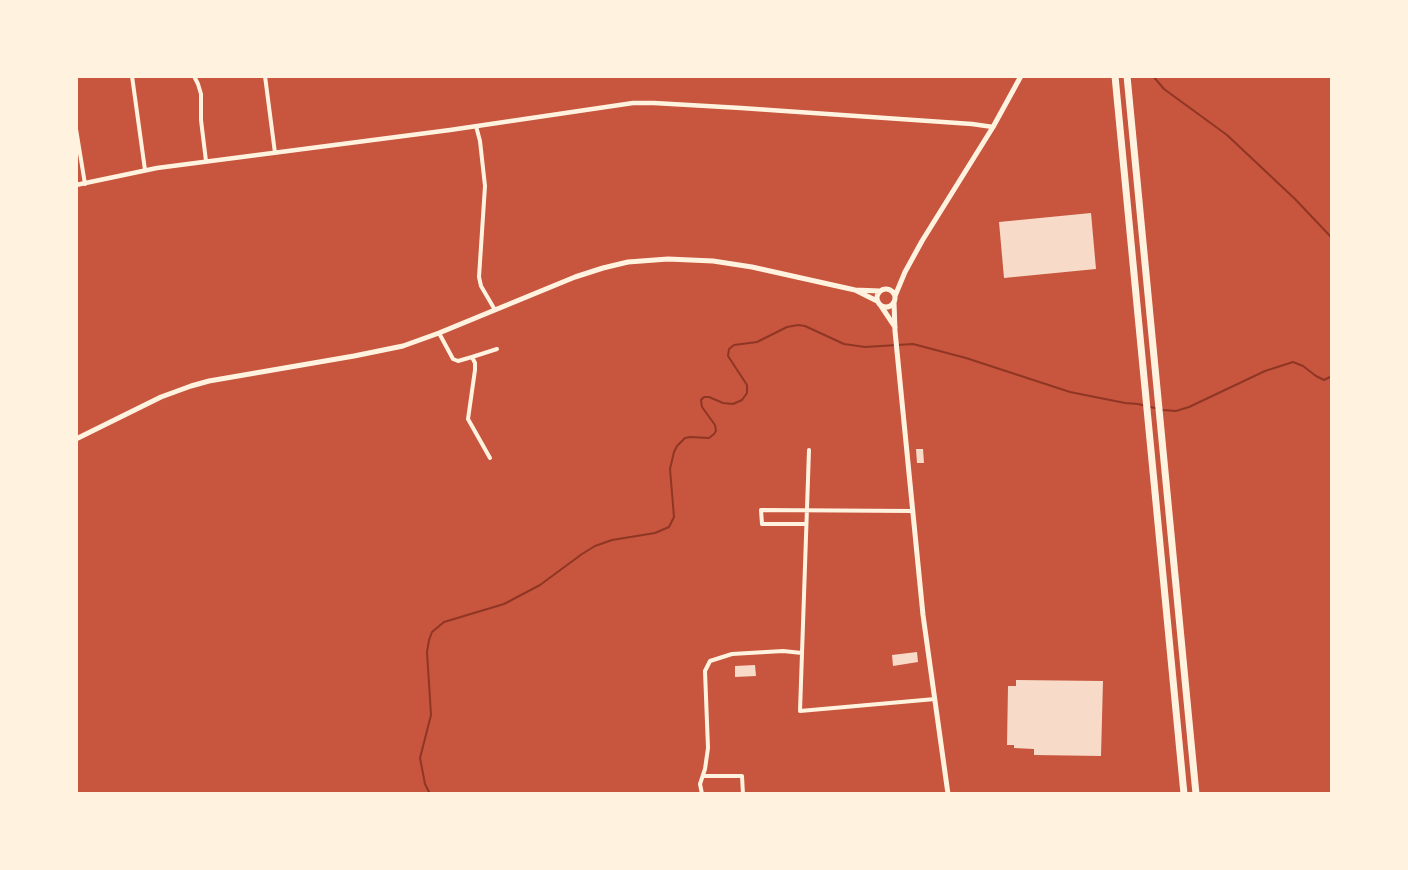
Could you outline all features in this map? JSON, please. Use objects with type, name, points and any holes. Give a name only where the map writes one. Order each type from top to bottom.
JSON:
[{"type":"highway","points":[[1115,76],[1184,794]]},
{"type":"highway","points":[[1127,76],[1196,794]]},
{"type":"main road","points":[[855,290],[887,307],[894,299],[905,272],[922,241],[993,127],[1019,76]]},
{"type":"main road","points":[[76,439],[161,397],[191,386],[411,343],[593,270],[619,264],[652,259],[727,263],[855,290],[891,291],[894,299],[923,615],[948,794]]},
{"type":"main road","points":[[895,329],[877,296],[905,272]]},
{"type":"street","points":[[132,76],[145,170]]},
{"type":"street","points":[[194,76],[201,94],[206,161]]},
{"type":"street","points":[[265,76],[276,153]]},
{"type":"street","points":[[76,185],[145,170],[206,161],[651,102],[993,127]]},
{"type":"street","points":[[476,126],[485,186],[480,280],[495,310]]},
{"type":"street","points":[[76,129],[85,184]]},
{"type":"street","points":[[439,333],[454,360],[458,361],[497,349]]},
{"type":"street","points":[[472,357],[476,368],[468,419],[490,458]]},
{"type":"street","points":[[808,450],[800,711],[935,699]]},
{"type":"street","points":[[806,524],[762,524],[761,510],[913,512]]},
{"type":"street","points":[[702,794],[700,784],[708,748],[705,671],[710,661],[732,654],[783,651],[801,653]]},
{"type":"street","points":[[702,776],[742,777],[743,794]]},
{"type":"building","points":[[1091,213],[1096,269],[1004,278],[999,222]]},
{"type":"building","points":[[916,449],[923,449],[924,463],[917,463]]},
{"type":"building","points":[[917,652],[918,662],[893,666],[892,655]]},
{"type":"building","points":[[755,665],[756,676],[735,677],[735,666]]},
{"type":"building","points":[[1016,680],[1103,681],[1101,756],[1034,755],[1034,749],[1014,748],[1014,745],[1007,745],[1008,686],[1016,686]]},
{"type":"waterway","points":[[1153,76],[1164,89],[1227,135],[1295,199],[1332,238]]},
{"type":"waterway","points":[[430,794],[425,784],[420,758],[431,715],[427,652],[432,632],[444,622],[504,604],[540,585],[595,546],[612,540],[655,533],[669,527],[674,517],[670,469],[674,452],[685,438],[709,438],[716,431],[715,425],[702,407],[701,400],[709,397],[723,403],[733,404],[742,400],[747,393],[747,385],[728,356],[729,349],[734,345],[757,342],[787,327],[805,326],[844,344],[865,347],[913,344],[966,358],[1070,392],[1176,411],[1265,371],[1293,362],[1324,380],[1332,376]]}]
